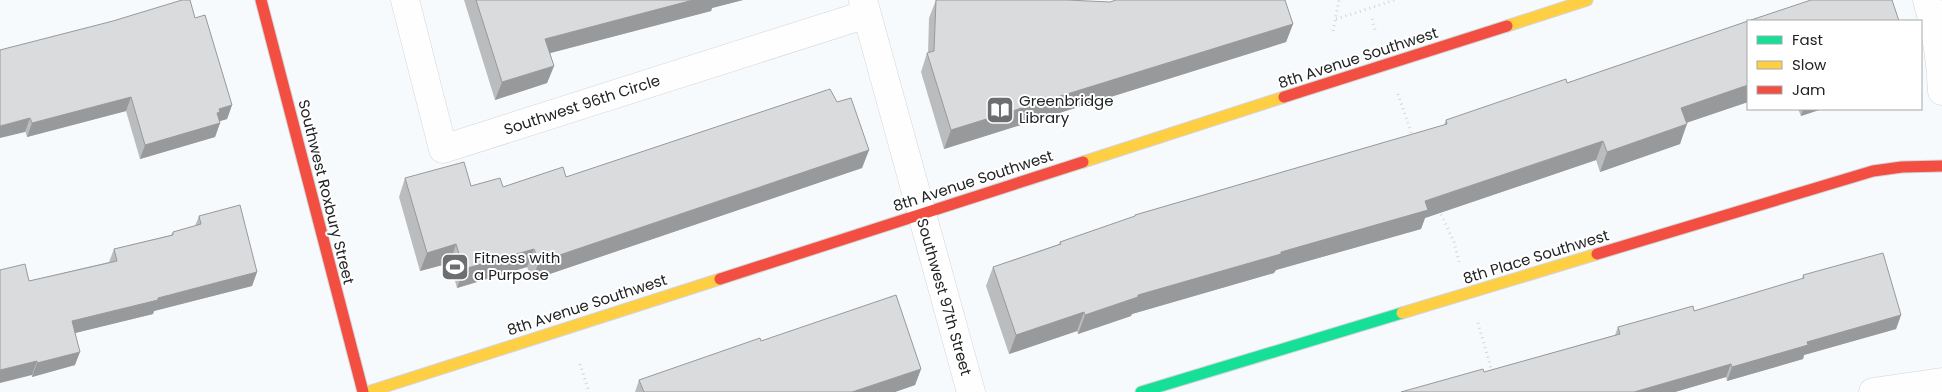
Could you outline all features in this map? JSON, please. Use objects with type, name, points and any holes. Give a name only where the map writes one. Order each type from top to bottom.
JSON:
[{"type":"street","name":"Southwest Roxbury Street","points":[[261,0],[363,392]]},
{"type":"street","name":"Southwest 96th Circle","points":[[405,0],[444,149],[865,7]]},
{"type":"street","name":"8th Avenue Southwest","points":[[368,392],[1587,0]]},
{"type":"street","points":[[1927,0],[1934,23],[1942,91]]},
{"type":"street","name":"Southwest 97th Street","points":[[865,7],[920,213],[971,392]]},
{"type":"street","name":"8th Place Southwest","points":[[1141,392],[1873,172],[1902,167],[1942,166]]},
{"type":"street","points":[[1873,392],[1942,382]]},
{"type":"path","points":[[1333,31],[1339,0]]},
{"type":"path","points":[[1336,19],[1395,0]]},
{"type":"path","points":[[1395,88],[1416,145]]},
{"type":"path","points":[[1437,205],[1454,242],[1461,268]]},
{"type":"path","points":[[1477,320],[1494,379]]},
{"type":"path","points":[[580,364],[589,392]]},
{"type":"building","points":[[182,0],[190,0],[195,18],[205,15],[232,105],[219,109],[220,112],[217,113],[220,123],[145,145],[131,97],[32,123],[30,118],[0,126],[0,50],[113,21]]},
{"type":"building","points":[[476,0],[693,0],[545,39],[554,66],[502,82]]},
{"type":"building","name":"Greenbridge Library","points":[[936,0],[1067,0],[1110,2],[1116,0],[1285,0],[1293,24],[951,130],[927,53],[934,51]]},
{"type":"building","points":[[1811,0],[1892,0],[1899,20],[1751,20]]},
{"type":"building","points":[[1747,21],[1747,85],[1681,108],[1687,124],[1607,152],[1603,141],[1425,201],[1428,210],[1138,295],[1138,297],[1085,315],[1084,312],[1016,335],[993,267],[1061,244],[1060,242],[1135,215],[1447,124],[1446,120],[1566,79],[1567,83]]},
{"type":"building","points":[[830,89],[837,102],[851,98],[869,150],[539,262],[534,249],[464,269],[456,244],[427,253],[405,178],[464,162],[471,186],[500,178],[503,187],[563,167],[566,177]]},
{"type":"building","points":[[240,205],[257,272],[158,298],[158,300],[72,321],[80,352],[0,370],[0,270],[25,264],[29,281],[117,261],[114,249],[173,235],[173,232],[201,224],[199,216]]},
{"type":"building","points":[[1883,253],[1901,315],[1807,342],[1808,345],[1732,367],[1731,364],[1634,392],[1401,392],[1483,369],[1484,372],[1620,334],[1618,327],[1693,306],[1694,311],[1804,278],[1803,275]]},
{"type":"building","points":[[896,295],[921,369],[852,392],[644,392],[639,380],[760,338],[761,341]]},
{"type":"traffic: fast","points":[[1141,392],[1402,313]]},
{"type":"traffic: slow","points":[[1507,26],[1587,0]]},
{"type":"traffic: slow","points":[[1083,162],[1284,97]]},
{"type":"traffic: slow","points":[[1402,313],[1597,254]]},
{"type":"traffic: slow","points":[[368,392],[720,279]]},
{"type":"traffic: jam","points":[[261,0],[363,392]]},
{"type":"traffic: jam","points":[[1284,97],[1507,26]]},
{"type":"traffic: jam","points":[[720,279],[1083,162]]},
{"type":"traffic: jam","points":[[1597,254],[1873,171],[1902,167],[1942,166]]},
{"type":"place","name":"Greenbridge Library","points":[[1000,110]]},
{"type":"place","name":"Fitness with a Purpose","points":[[455,267]]}]
